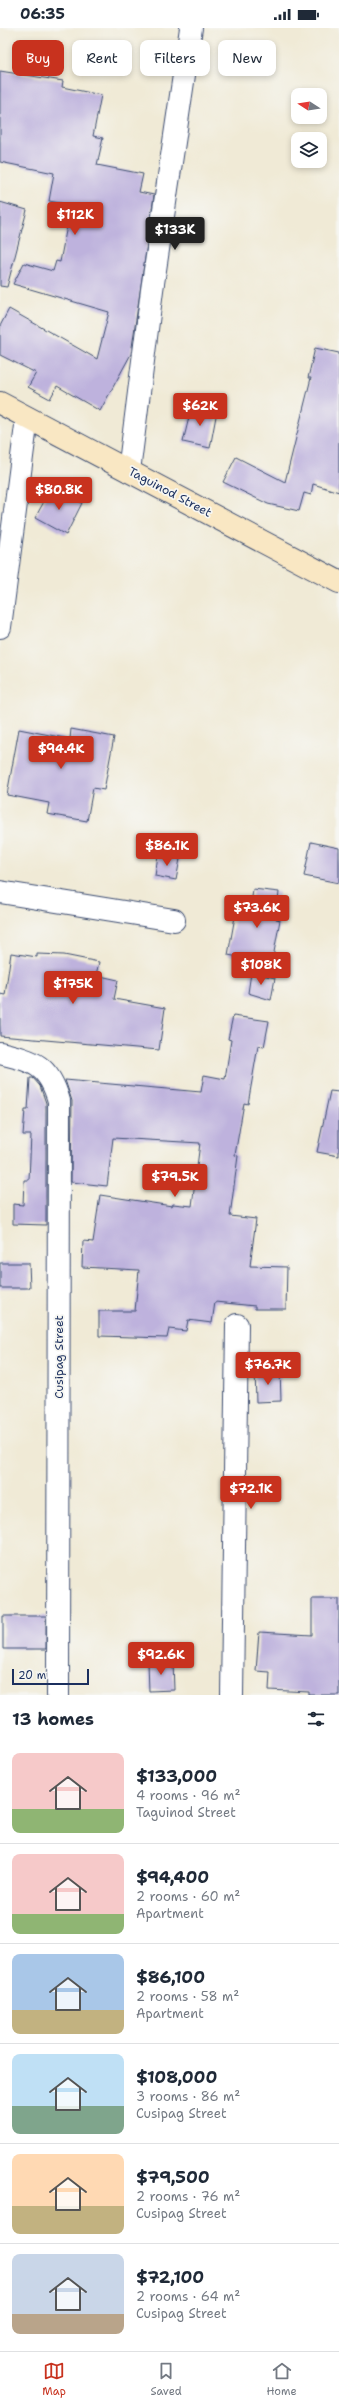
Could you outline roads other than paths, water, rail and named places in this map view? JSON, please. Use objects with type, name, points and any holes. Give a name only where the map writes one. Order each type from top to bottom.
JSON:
[{"type":"street","points":[[129,471],[152,290],[191,28]]},
{"type":"street","name":"Taguinod Street","points":[[0,403],[339,582]]},
{"type":"street","points":[[0,627],[15,500],[27,418]]},
{"type":"street","points":[[0,892],[174,920]]},
{"type":"street","name":"Cusipag Street","points":[[0,1052],[22,1058],[43,1070],[53,1082],[59,1101],[58,1695]]},
{"type":"street","points":[[232,1695],[237,1325]]}]
